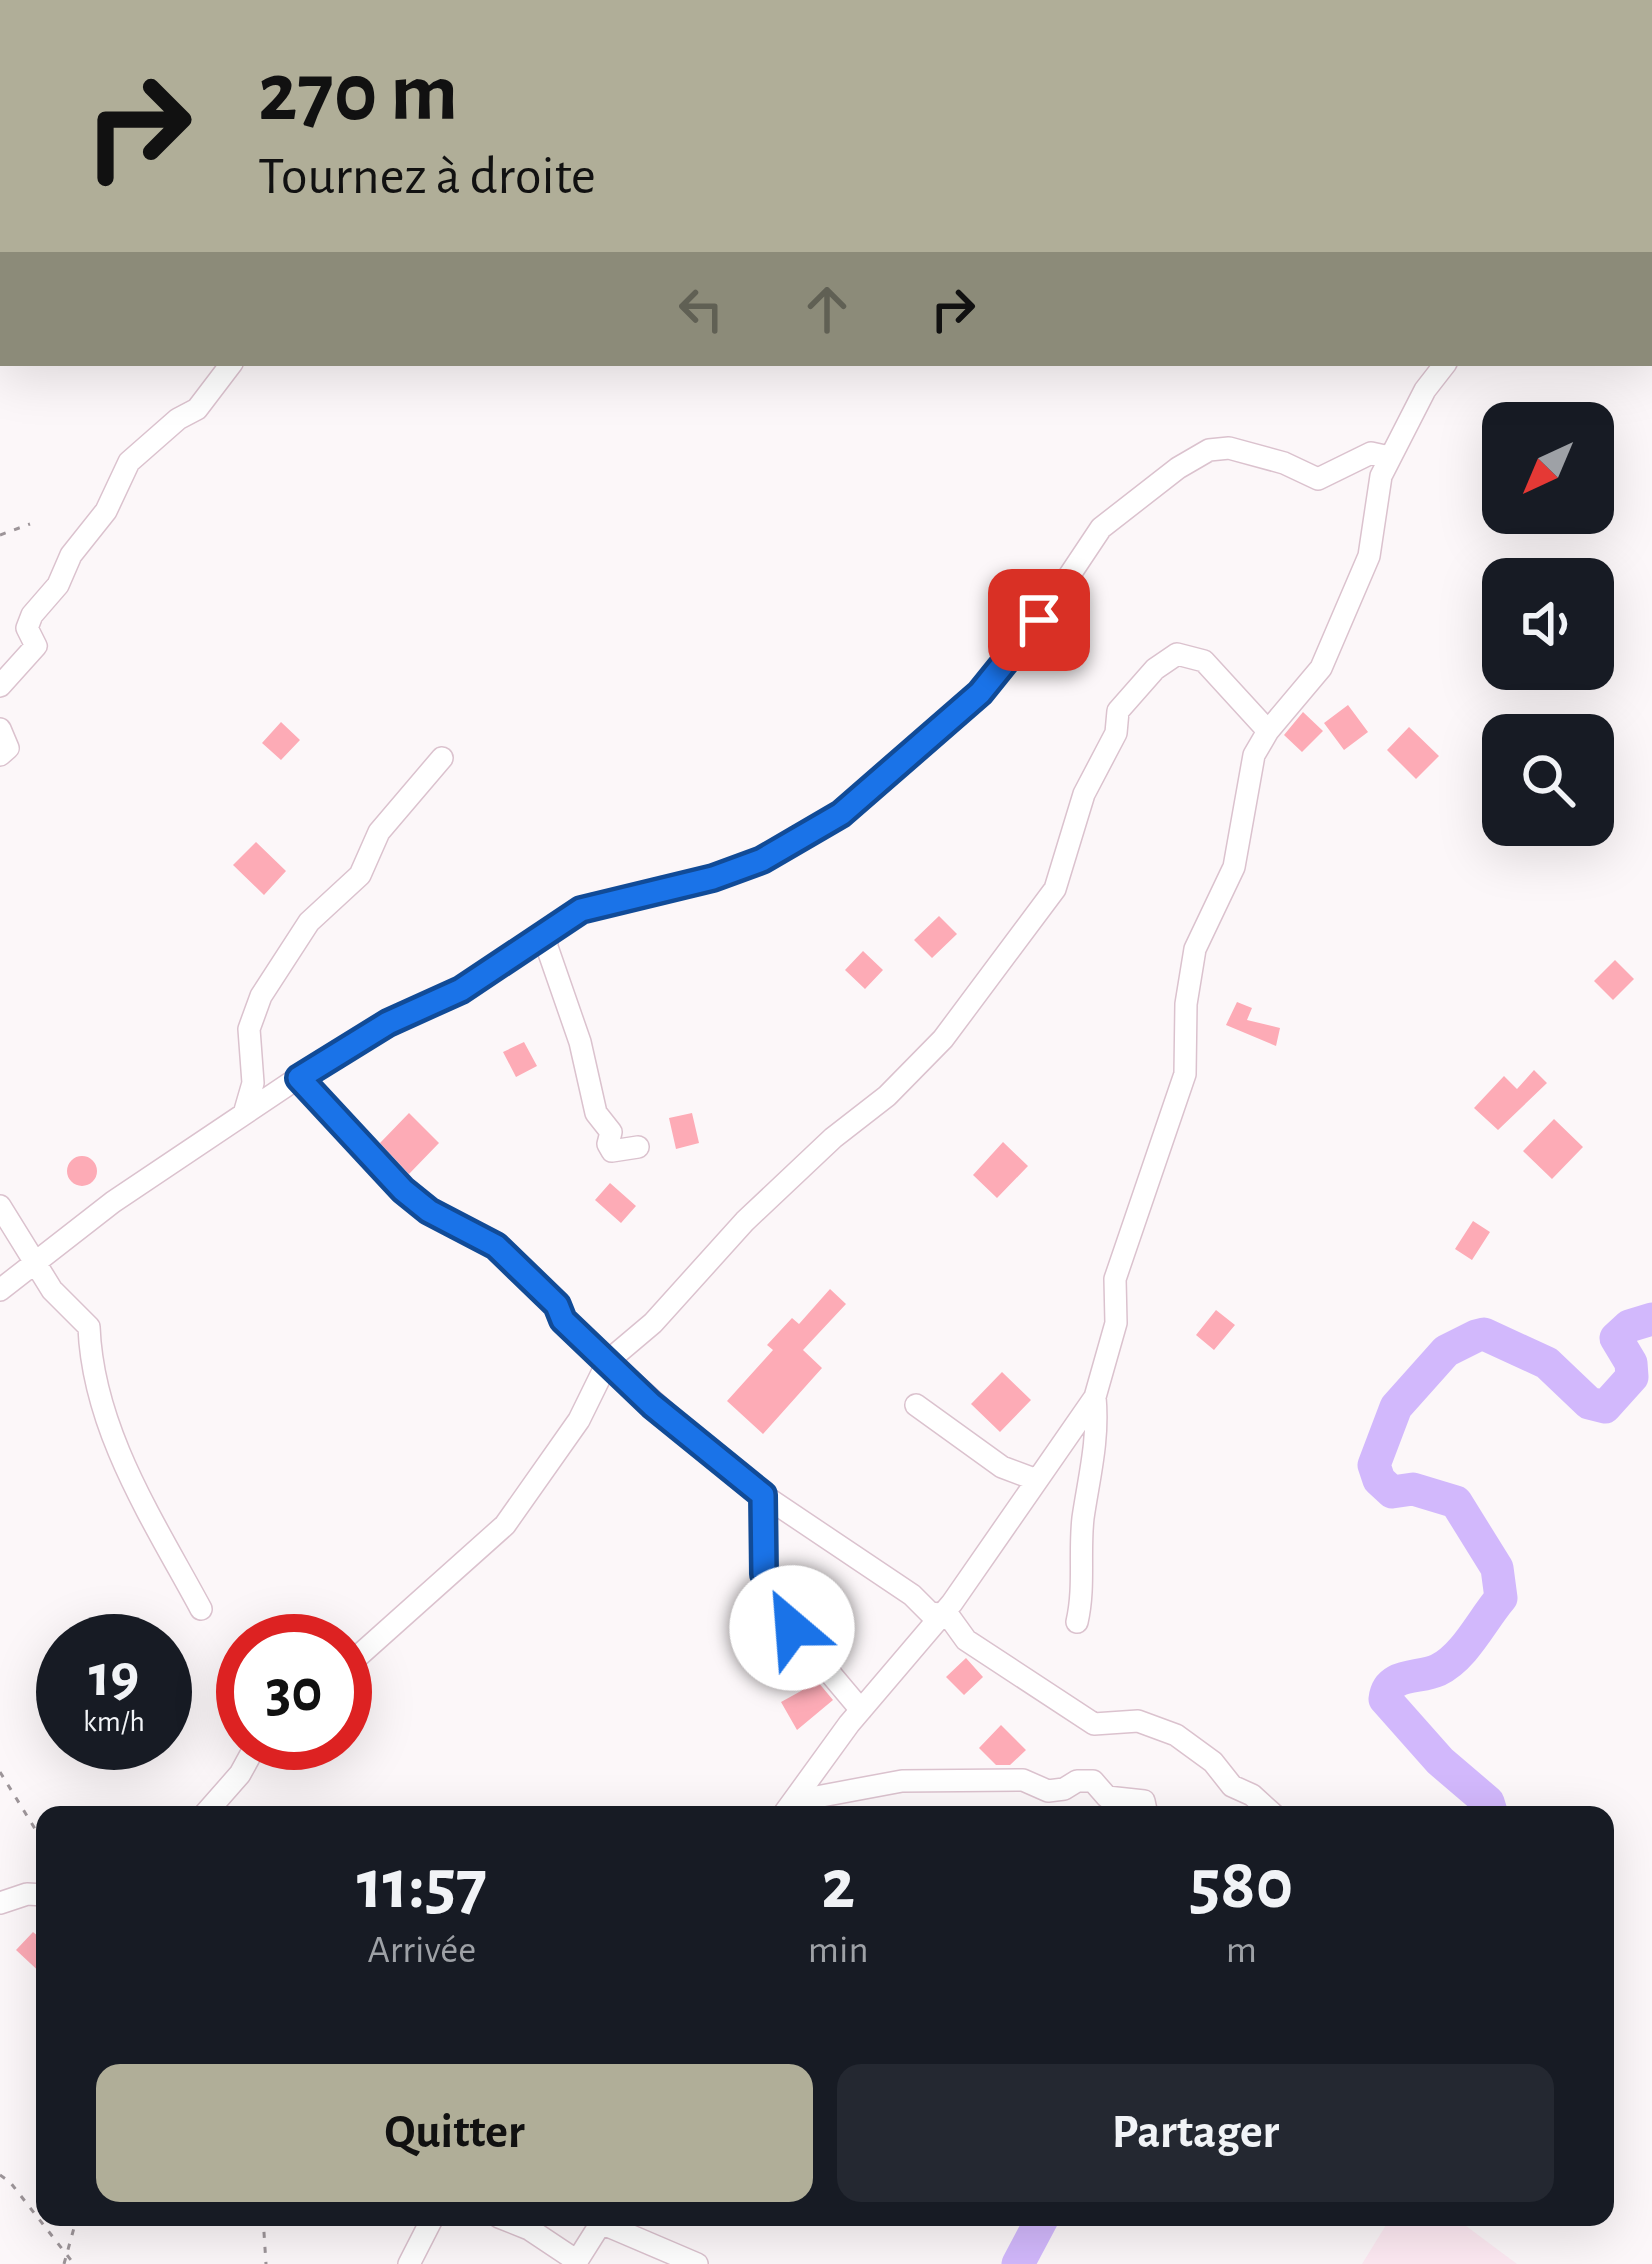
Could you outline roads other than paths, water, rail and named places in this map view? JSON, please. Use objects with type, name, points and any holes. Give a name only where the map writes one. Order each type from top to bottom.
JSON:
[{"type":"street","points":[[0,686],[36,646],[27,628],[32,615],[58,585],[70,555],[106,511],[129,462],[178,419],[197,409],[230,366]]},
{"type":"street","points":[[1077,1622],[1084,1579],[1084,1514],[1092,1493],[1088,1467],[1098,1437],[1095,1397],[1115,1323],[1114,1280],[1185,1074],[1186,1004],[1195,949],[1234,867],[1254,755],[1268,730],[1321,668],[1346,617],[1369,556],[1375,498],[1389,457],[1425,389],[1444,366]]},
{"type":"street","points":[[0,1290],[113,1202],[299,1078],[388,1023],[461,990],[581,910],[713,878],[762,860],[841,814],[980,693],[1007,663],[1101,528],[1143,500],[1178,468],[1209,450],[1238,449],[1318,479],[1371,453],[1389,457]]},
{"type":"street","points":[[372,1644],[505,1525],[531,1495],[579,1420],[608,1361],[653,1323],[745,1221],[832,1138],[887,1096],[943,1039],[1055,890],[1084,794],[1116,733],[1118,711],[1155,669],[1177,654],[1204,661],[1268,730]]},
{"type":"street","points":[[0,729],[8,748],[0,755]]},
{"type":"street","points":[[244,1114],[253,1083],[249,1029],[261,996],[309,922],[360,874],[379,832],[442,758]]},
{"type":"street","points":[[547,930],[547,947],[580,1042],[596,1113],[611,1132],[608,1144],[612,1151],[638,1147]]},
{"type":"street","points":[[299,1078],[403,1190],[429,1211],[496,1246],[652,1405],[763,1495],[912,1595],[923,1609],[942,1614],[991,1659],[1094,1724],[1138,1721],[1176,1735],[1213,1762],[1232,1786],[1264,1806]]},
{"type":"street","points":[[0,1206],[52,1290],[88,1327],[90,1363],[104,1417],[137,1492],[201,1609]]},
{"type":"street","points":[[790,1806],[861,1710],[942,1614],[1095,1397]]},
{"type":"street","points":[[916,1405],[1002,1467],[1037,1480]]},
{"type":"street","points":[[763,1495],[764,1574],[792,1628],[861,1710]]},
{"type":"street","points":[[212,1806],[242,1770]]},
{"type":"street","points":[[797,1806],[902,1780],[1023,1780],[1048,1791],[1093,1781],[1107,1797],[1144,1801],[1145,1806]]},
{"type":"street","points":[[0,1903],[36,1894]]},
{"type":"street","points":[[409,2264],[428,2226]]},
{"type":"street","points":[[522,2226],[578,2260],[599,2226]]},
{"type":"street","points":[[608,2226],[698,2264]]},
{"type":"waterway","points":[[1489,1806],[1440,1761],[1385,1699],[1398,1680],[1438,1670],[1465,1647],[1501,1598],[1497,1568],[1456,1502],[1413,1489],[1392,1492],[1379,1480],[1374,1465],[1396,1407],[1446,1351],[1484,1334],[1547,1363],[1589,1403],[1605,1407],[1632,1377],[1631,1363],[1616,1338],[1629,1326],[1652,1319]]},
{"type":"waterway","points":[[1018,2264],[1038,2226]]}]
